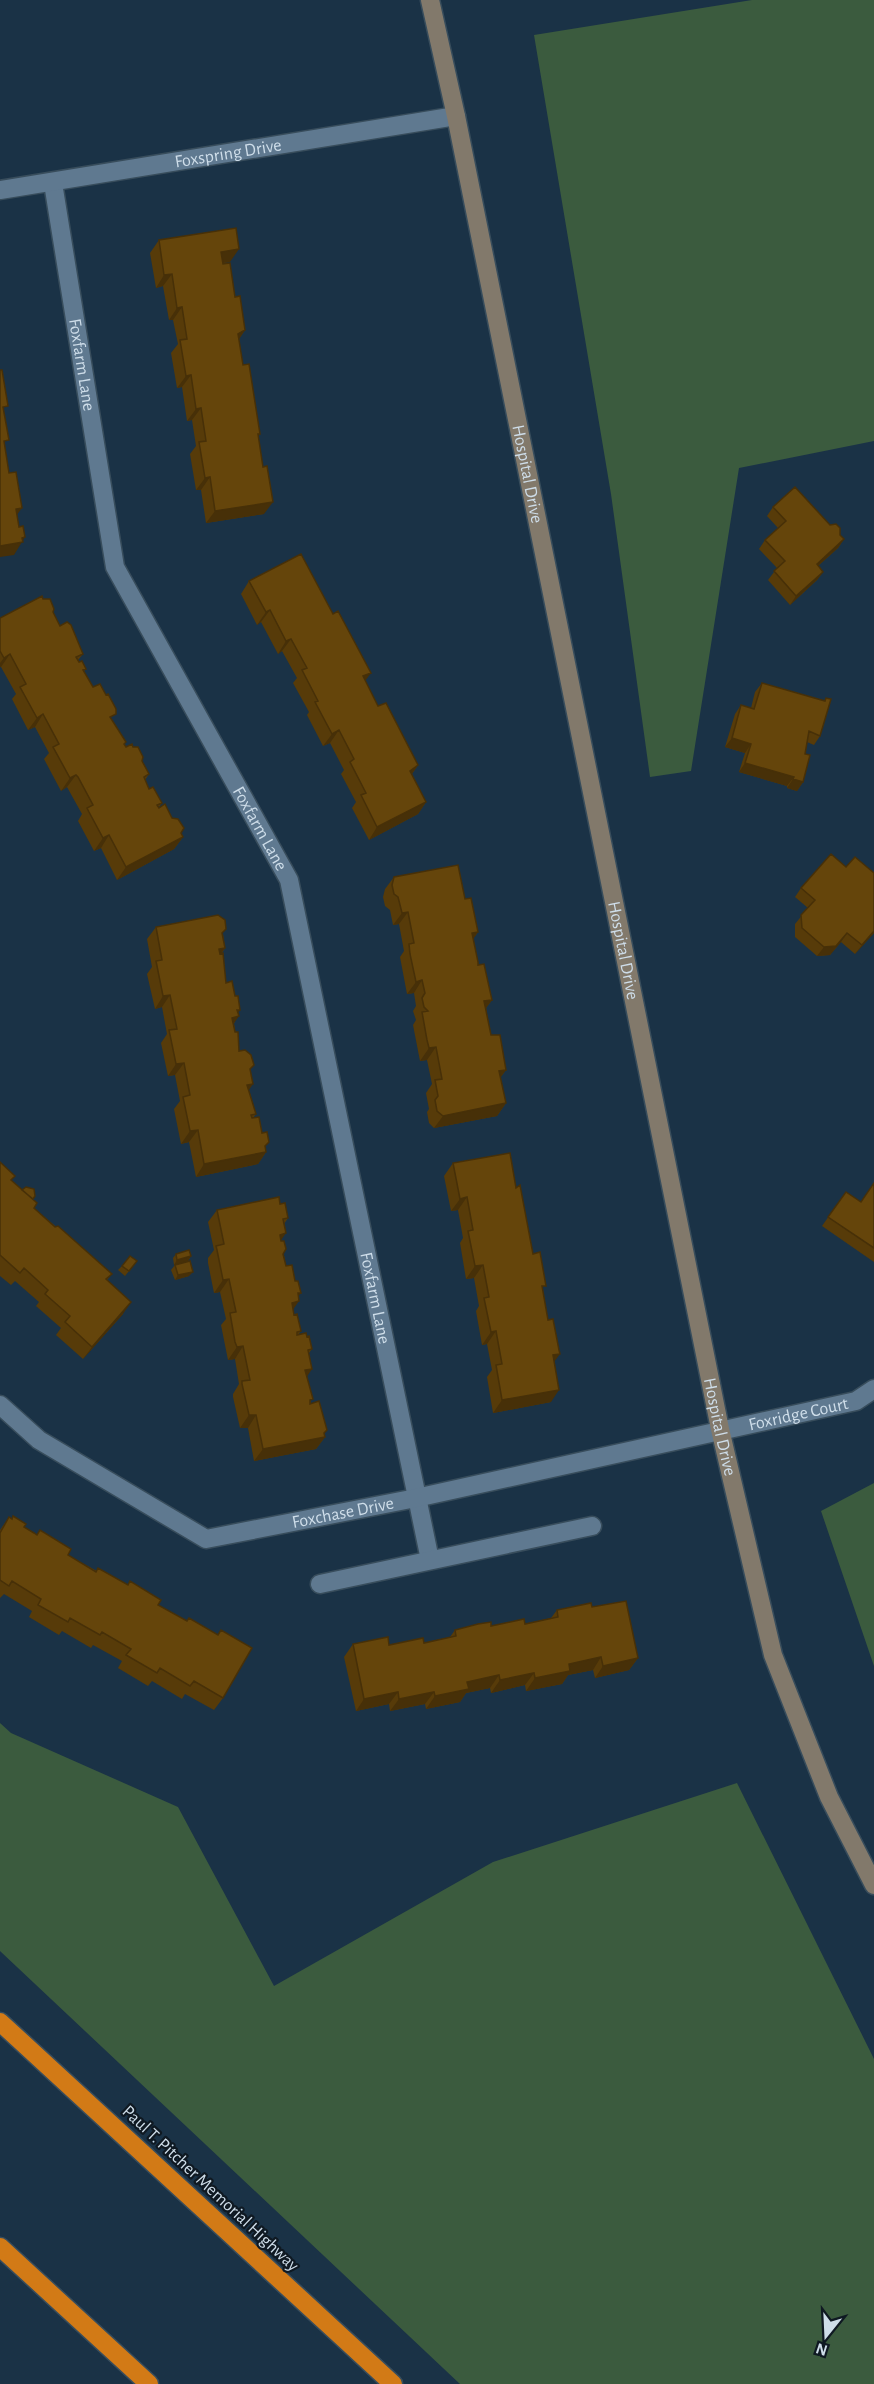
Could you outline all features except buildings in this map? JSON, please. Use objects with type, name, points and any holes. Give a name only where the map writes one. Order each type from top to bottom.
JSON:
[{"type":"highway","name":"Paul T. Pitcher Memorial Highway","points":[[0,2022],[393,2384]]},
{"type":"highway","points":[[0,2247],[149,2384]]},
{"type":"street","name":"Hospital Drive","points":[[430,0],[456,116],[720,1429],[773,1655],[829,1797],[874,1885]]},
{"type":"street","name":"Foxspring Drive","points":[[0,190],[456,116]]},
{"type":"street","name":"Foxfarm Lane","points":[[53,183],[115,567],[289,880],[430,1560]]},
{"type":"street","name":"Foxridge Court","points":[[720,1429],[856,1401],[874,1389]]},
{"type":"street","name":"Foxchase Drive","points":[[0,1405],[39,1440],[206,1539],[416,1498],[720,1429]]},
{"type":"street","points":[[320,1584],[592,1526]]},
{"type":"green space","points":[[752,0],[874,0],[874,441],[739,468],[691,771],[650,777],[611,494],[534,35]]},
{"type":"green space","points":[[874,1483],[874,1666],[821,1511]]},
{"type":"green space","points":[[0,1723],[11,1733],[178,1807],[274,1986],[493,1862],[737,1783],[874,2059],[874,2384],[460,2384],[0,1951]]}]
